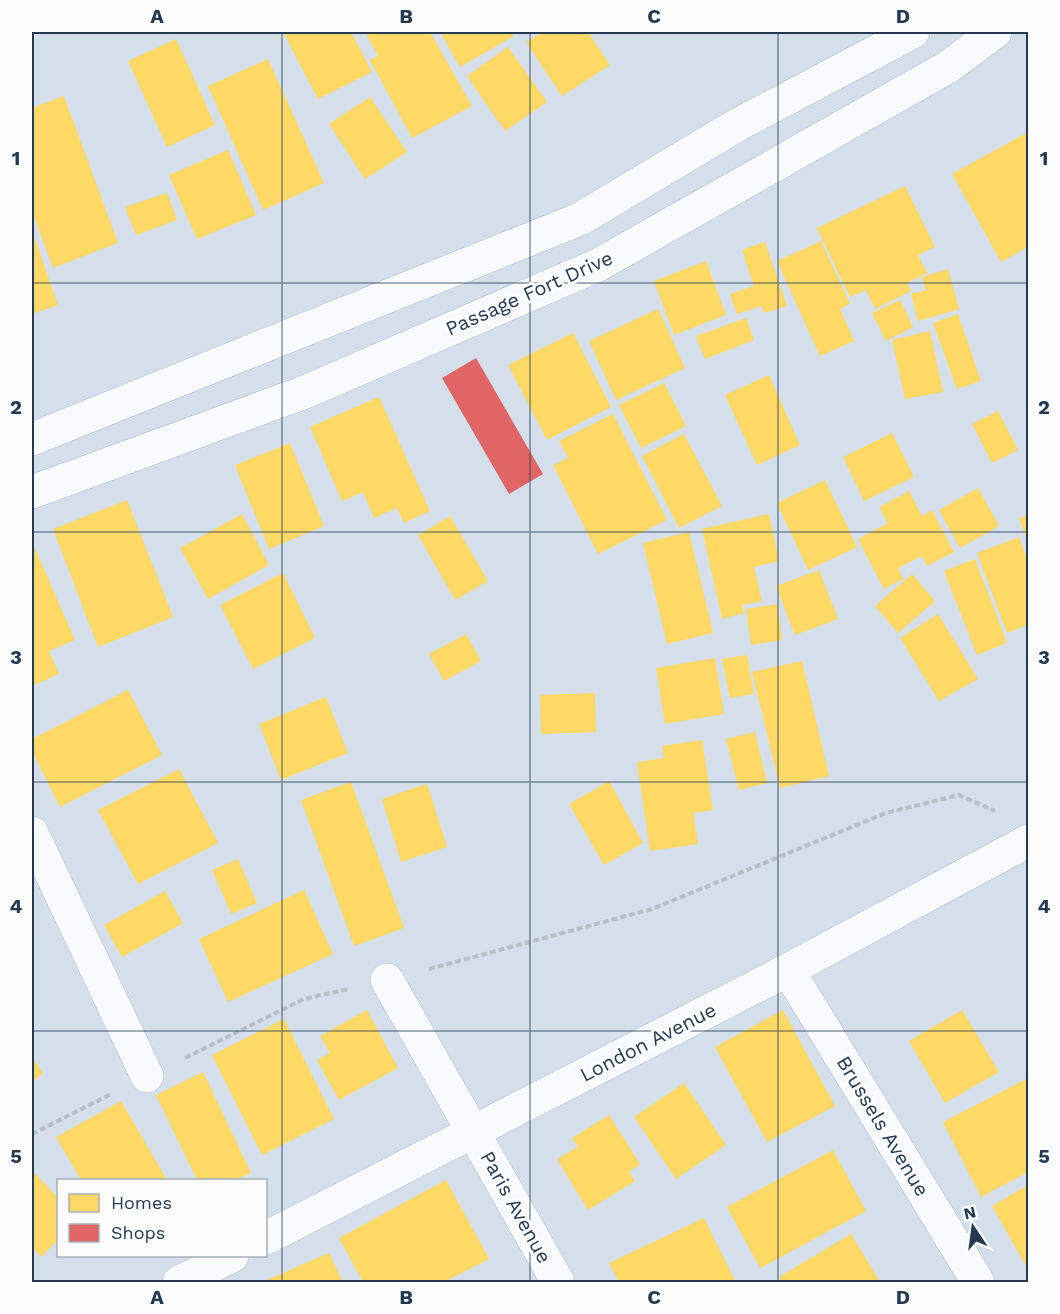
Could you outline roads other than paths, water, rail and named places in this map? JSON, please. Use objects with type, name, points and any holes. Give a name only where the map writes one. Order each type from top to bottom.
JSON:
[{"type":"main road","points":[[32,439],[580,219],[739,124],[913,32]]},
{"type":"main road","name":"Passage Fort Drive","points":[[32,492],[305,392],[598,265],[948,67],[995,32]]},
{"type":"main road","points":[[32,834],[147,1076]]},
{"type":"main road","name":"London Avenue","points":[[267,1237],[788,970],[1024,844]]},
{"type":"main road","name":"Brussels Avenue","points":[[788,970],[978,1282]]},
{"type":"main road","name":"Paris Avenue","points":[[387,980],[558,1282]]},
{"type":"main road","points":[[178,1282],[230,1257]]}]
